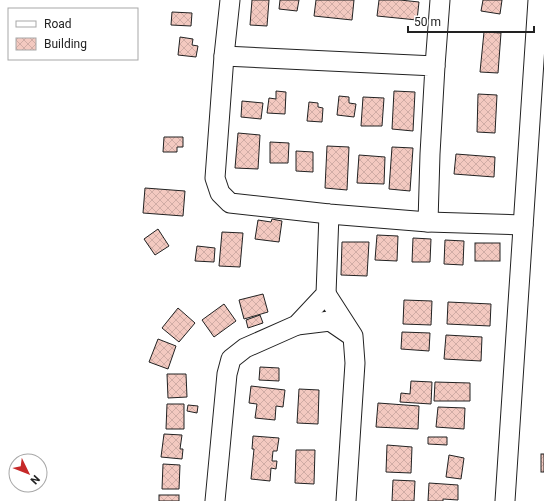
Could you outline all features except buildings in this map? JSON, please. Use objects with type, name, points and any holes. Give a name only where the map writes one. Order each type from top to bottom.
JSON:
[{"type":"street","points":[[230,0],[224,56],[215,178],[220,193],[230,203],[329,214],[428,222],[523,225]]},
{"type":"street","points":[[428,222],[430,154],[440,0]]},
{"type":"street","points":[[505,501],[538,0]]},
{"type":"street","points":[[224,56],[436,66]]},
{"type":"street","points":[[329,214],[326,294],[353,336],[355,363],[346,501]]},
{"type":"street","points":[[297,325],[326,294]]},
{"type":"street","points":[[215,501],[226,374],[231,359],[245,348],[297,325],[330,321],[353,336]]}]
